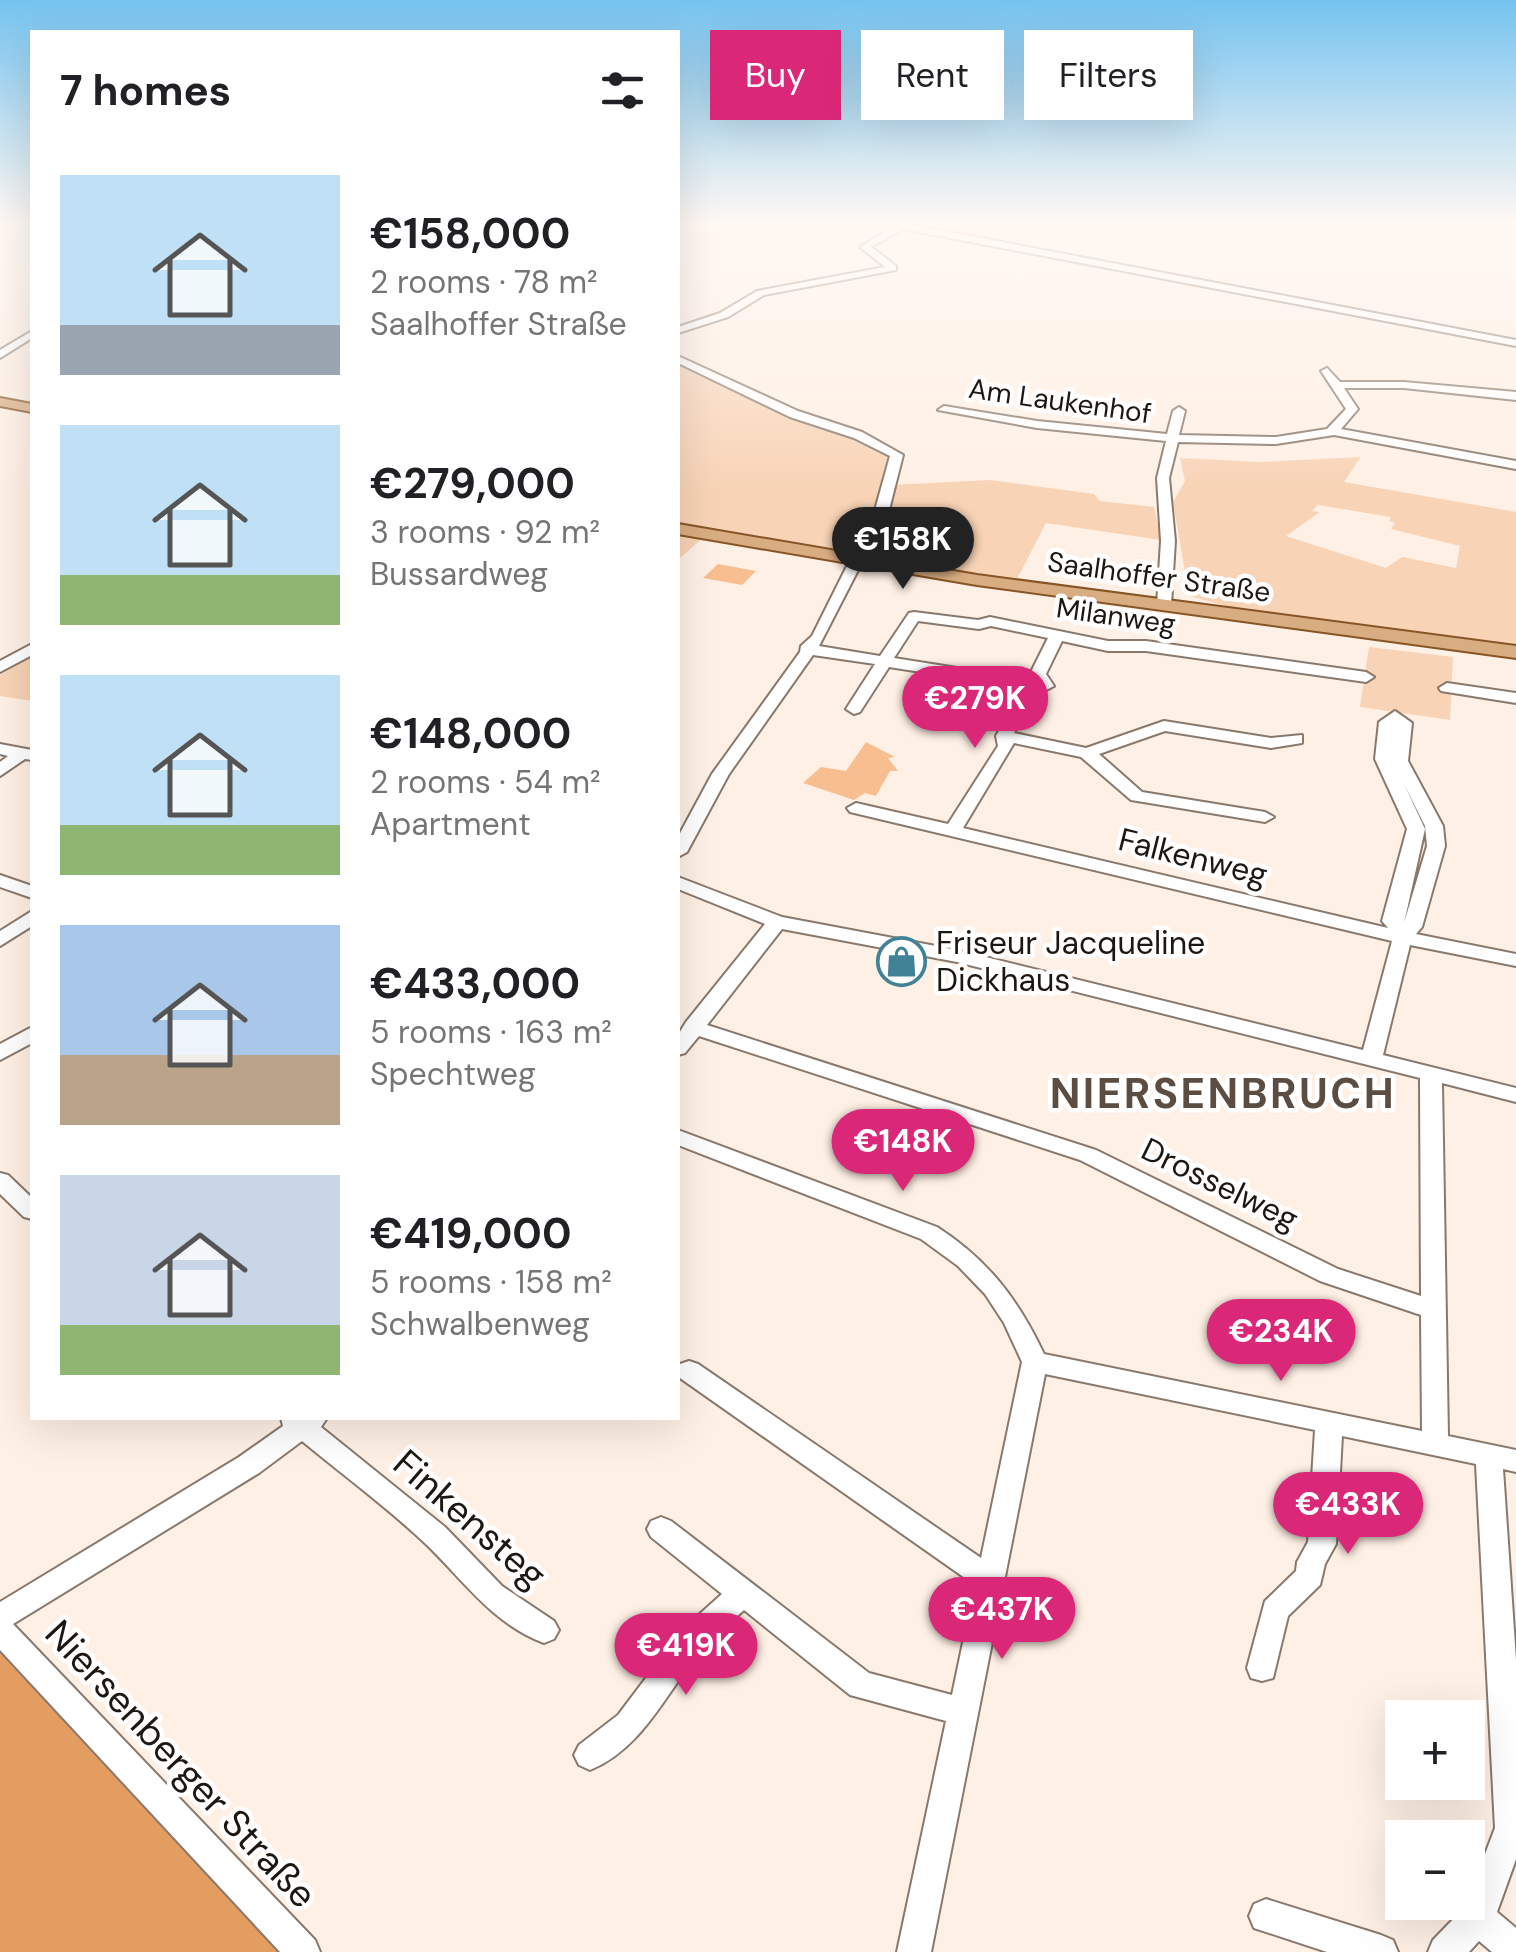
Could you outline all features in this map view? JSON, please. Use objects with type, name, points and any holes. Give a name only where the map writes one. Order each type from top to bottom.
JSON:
[{"type":"main road","points":[[0,402],[28,404]]},
{"type":"main road","name":"Saalhoffer Straße","points":[[680,528],[860,561],[1516,652]]},
{"type":"street","points":[[680,329],[728,312]]},
{"type":"street","points":[[1354,312],[1516,343]]},
{"type":"street","points":[[0,355],[30,335]]},
{"type":"street","points":[[680,360],[794,414],[858,436],[897,455],[882,510],[860,561],[818,636],[721,774],[680,848]]},
{"type":"street","points":[[1327,371],[1343,384],[1351,408],[1334,431]]},
{"type":"street","points":[[1343,384],[1516,396]]},
{"type":"street","name":"Am Laukenhof","points":[[944,410],[1086,432],[1170,438],[1258,442],[1334,431],[1516,465]]},
{"type":"street","points":[[1164,605],[1168,541],[1163,478],[1179,411]]},
{"type":"street","name":"Milanweg","points":[[885,662],[914,616],[1058,632],[1068,639],[1108,646],[1146,646],[1366,677]]},
{"type":"street","points":[[953,830],[1006,746],[1004,736],[1058,632]]},
{"type":"street","points":[[806,649],[1010,681],[1013,688],[1032,684]]},
{"type":"street","points":[[0,667],[30,650]]},
{"type":"street","points":[[854,709],[885,662]]},
{"type":"street","points":[[1447,688],[1516,698]]},
{"type":"street","points":[[1372,1058],[1403,935],[1412,927],[1436,846],[1434,826],[1400,761],[1404,723],[1395,716],[1388,722],[1383,757],[1416,829],[1392,920],[1403,935]]},
{"type":"street","points":[[1004,736],[1087,752],[1164,726],[1271,743],[1296,739]]},
{"type":"street","points":[[0,749],[27,754]]},
{"type":"street","points":[[1087,752],[1138,796],[1266,818]]},
{"type":"street","points":[[0,771],[27,754]]},
{"type":"street","name":"Falkenweg","points":[[856,808],[1516,960]]},
{"type":"street","points":[[0,880],[30,891]]},
{"type":"street","points":[[680,884],[777,922],[957,956],[1516,1095]]},
{"type":"street","points":[[0,940],[30,918]]},
{"type":"street","points":[[680,1045],[777,922]]},
{"type":"street","name":"Drosselweg","points":[[693,1027],[1088,1154],[1330,1275],[1432,1309]]},
{"type":"street","points":[[0,1052],[30,1035]]},
{"type":"street","points":[[1431,1074],[1435,1444]]},
{"type":"street","points":[[680,1138],[929,1233],[964,1255],[994,1283],[1035,1362],[914,1952]]},
{"type":"street","points":[[0,1181],[30,1208]]},
{"type":"street","points":[[1035,1362],[1502,1458],[1511,1828],[1485,1899]]},
{"type":"street","points":[[688,1372],[990,1580]]},
{"type":"street","points":[[0,1616],[249,1465],[302,1420]]},
{"type":"street","name":"Finkensteg","points":[[302,1420],[435,1534],[492,1595],[544,1630]]},
{"type":"street","points":[[1262,1668],[1274,1610],[1310,1576],[1311,1562],[1322,1544],[1329,1422]]},
{"type":"street","points":[[661,1529],[861,1684],[961,1710]]},
{"type":"street","points":[[590,1755],[629,1724],[692,1638],[743,1593]]},
{"type":"street","name":"Niersenberger Straße","points":[[0,1630],[303,1952]]},
{"type":"street","points":[[1266,1916],[1381,1952]]},
{"type":"street","points":[[1445,1952],[1476,1920]]},
{"type":"street","points":[[1480,1920],[1516,1950]]},
{"type":"shaded area","points":[[680,360],[796,415],[858,435],[900,456],[891,485],[990,480],[1094,494],[1100,501],[1154,507],[1161,540],[1046,523],[1016,581],[864,555],[860,561],[707,534],[680,558]]},
{"type":"shaded area","points":[[1361,457],[1344,482],[1516,512],[1516,645],[1231,607],[1189,596],[1173,502],[1185,481],[1180,458],[1260,462]],"holes":[[[1318,505],[1391,517],[1389,521],[1395,523],[1391,529],[1460,546],[1456,568],[1402,557],[1386,568],[1286,536],[1320,512],[1312,511]]]},
{"type":"shaded area","points":[[1369,647],[1453,657],[1450,720],[1360,707]]},
{"type":"shaded area","points":[[30,657],[30,701],[0,696],[0,675]]},
{"type":"shaded area","points":[[0,1630],[295,1952],[0,1952]]},
{"type":"building","points":[[718,564],[756,571],[742,585],[703,578]]},
{"type":"building","points":[[866,742],[895,757],[888,758],[898,771],[890,771],[876,796],[865,793],[854,800],[803,783],[821,767],[846,771]]},
{"type":"place","name":"Friseur Jacqueline Dickhaus","points":[[901,961]]},
{"type":"district","name":"NIERSENBRUCH","points":[[1223,1093]]}]
